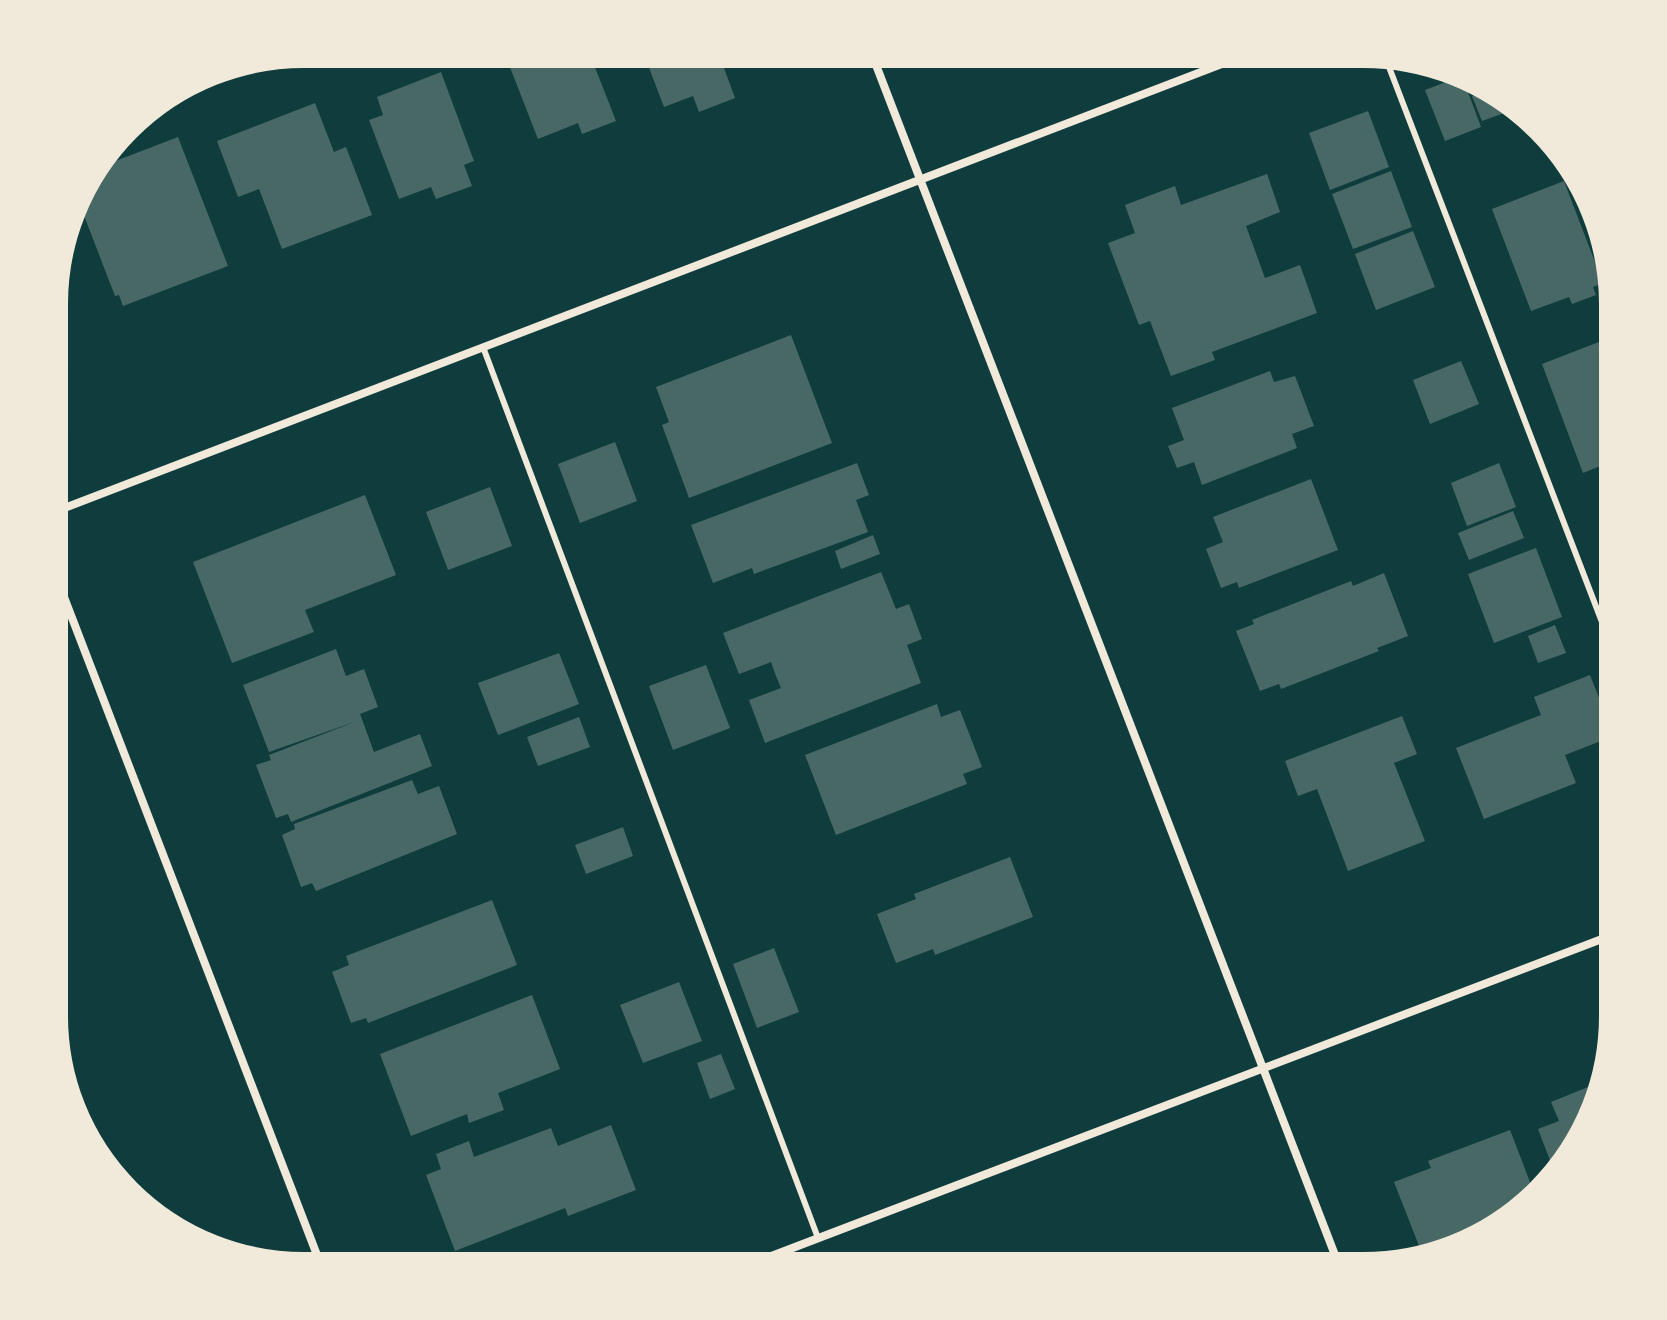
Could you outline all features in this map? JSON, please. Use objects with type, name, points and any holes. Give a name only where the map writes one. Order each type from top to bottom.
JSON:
[{"type":"street","points":[[877,67],[1335,1254]]},
{"type":"street","points":[[66,507],[1214,67]]},
{"type":"street","points":[[66,603],[316,1253]]},
{"type":"street","points":[[778,1253],[1600,940]]},
{"type":"lane","points":[[1390,68],[1601,618]]},
{"type":"lane","points":[[483,347],[818,1238]]},
{"type":"building","points":[[510,67],[595,67],[616,121],[582,134],[578,123],[538,139]]},
{"type":"building","points":[[649,67],[724,67],[735,98],[699,112],[693,96],[664,107]]},
{"type":"building","points":[[441,72],[474,161],[464,165],[472,186],[436,199],[431,187],[399,199],[369,120],[383,115],[377,97]]},
{"type":"building","points":[[1447,82],[1467,91],[1481,127],[1445,141],[1425,90]]},
{"type":"building","points":[[1475,95],[1504,113],[1482,121],[1472,96]]},
{"type":"building","points":[[315,103],[334,152],[346,147],[372,215],[282,249],[259,189],[238,197],[217,141]]},
{"type":"building","points":[[1368,111],[1389,167],[1330,190],[1309,133]]},
{"type":"building","points":[[178,137],[228,266],[123,306],[119,295],[115,296],[84,215],[113,162]]},
{"type":"building","points":[[1391,171],[1412,227],[1353,249],[1332,194]]},
{"type":"building","points":[[1267,174],[1280,212],[1246,226],[1265,278],[1300,265],[1317,313],[1212,352],[1215,360],[1171,376],[1150,321],[1139,325],[1108,243],[1135,233],[1125,205],[1175,186],[1181,205]]},
{"type":"building","points":[[1564,181],[1597,269],[1600,284],[1593,287],[1596,295],[1572,304],[1569,297],[1531,311],[1492,209]]},
{"type":"building","points":[[1413,231],[1435,287],[1376,310],[1355,254]]},
{"type":"building","points":[[791,335],[832,443],[689,498],[662,425],[669,422],[656,387]]},
{"type":"building","points":[[1601,341],[1601,466],[1583,473],[1542,364]]},
{"type":"building","points":[[1461,361],[1479,404],[1430,424],[1413,380]]},
{"type":"building","points":[[1270,371],[1274,382],[1295,376],[1314,426],[1292,434],[1297,448],[1202,485],[1194,462],[1177,468],[1168,446],[1184,440],[1172,408]]},
{"type":"building","points":[[615,442],[637,501],[580,523],[558,464]]},
{"type":"building","points":[[857,463],[869,495],[856,500],[868,532],[754,574],[752,568],[713,583],[691,525]]},
{"type":"building","points":[[1499,463],[1516,507],[1467,526],[1451,483]]},
{"type":"building","points":[[1311,479],[1338,550],[1239,588],[1237,582],[1221,588],[1206,549],[1223,542],[1213,517]]},
{"type":"building","points":[[490,487],[512,546],[448,570],[426,512]]},
{"type":"building","points":[[365,495],[396,575],[305,610],[314,632],[232,663],[193,562]]},
{"type":"building","points":[[1513,511],[1524,538],[1469,560],[1458,533]]},
{"type":"building","points":[[873,535],[880,554],[841,569],[835,551]]},
{"type":"building","points":[[1536,548],[1562,617],[1494,643],[1468,574]]},
{"type":"building","points":[[881,572],[896,609],[909,604],[922,639],[907,645],[921,683],[765,743],[749,700],[781,688],[771,662],[739,674],[723,633]]},
{"type":"building","points":[[1384,573],[1408,636],[1377,648],[1379,651],[1281,689],[1279,684],[1260,691],[1236,631],[1254,624],[1252,620],[1351,581],[1353,586]]},
{"type":"building","points":[[1555,625],[1566,653],[1538,663],[1528,636]]},
{"type":"building","points":[[336,649],[346,676],[364,669],[378,707],[360,714],[374,752],[420,734],[432,766],[291,822],[288,814],[276,818],[256,765],[271,760],[269,755],[357,721],[269,752],[243,685]]},
{"type":"building","points":[[559,653],[579,704],[498,735],[478,683]]},
{"type":"building","points":[[706,665],[730,728],[673,750],[649,686]]},
{"type":"building","points":[[1590,675],[1600,702],[1600,741],[1565,755],[1576,783],[1484,819],[1456,748],[1541,715],[1534,697]]},
{"type":"building","points":[[937,704],[941,717],[960,710],[982,767],[963,774],[967,784],[836,835],[805,755]]},
{"type":"building","points":[[1402,716],[1417,754],[1394,763],[1425,841],[1348,871],[1317,789],[1298,796],[1285,761]]},
{"type":"building","points":[[579,717],[590,747],[538,766],[527,737]]},
{"type":"building","points":[[412,780],[418,794],[439,786],[457,834],[316,891],[312,883],[301,887],[282,835],[295,829],[294,824]]},
{"type":"building","points":[[623,827],[633,856],[586,874],[575,845]]},
{"type":"building","points":[[1010,857],[1033,917],[935,955],[933,949],[896,963],[877,914],[916,899],[914,894]]},
{"type":"building","points":[[492,900],[517,965],[368,1023],[366,1018],[351,1023],[332,972],[349,965],[346,956]]},
{"type":"building","points":[[774,948],[799,1012],[757,1028],[733,964]]},
{"type":"building","points":[[679,982],[702,1041],[643,1063],[620,1005]]},
{"type":"building","points":[[532,995],[560,1069],[498,1093],[504,1110],[469,1123],[467,1114],[411,1136],[380,1054]]},
{"type":"building","points":[[721,1054],[735,1089],[710,1099],[697,1063]]},
{"type":"building","points":[[1590,1086],[1569,1135],[1551,1162],[1538,1129],[1559,1121],[1551,1102]]},
{"type":"building","points":[[611,1125],[636,1190],[568,1216],[565,1208],[455,1251],[426,1175],[441,1169],[436,1154],[469,1141],[474,1157],[551,1128],[558,1146]]},
{"type":"building","points":[[1510,1130],[1531,1184],[1482,1222],[1454,1236],[1420,1247],[1394,1182],[1431,1168],[1428,1161]]}]
